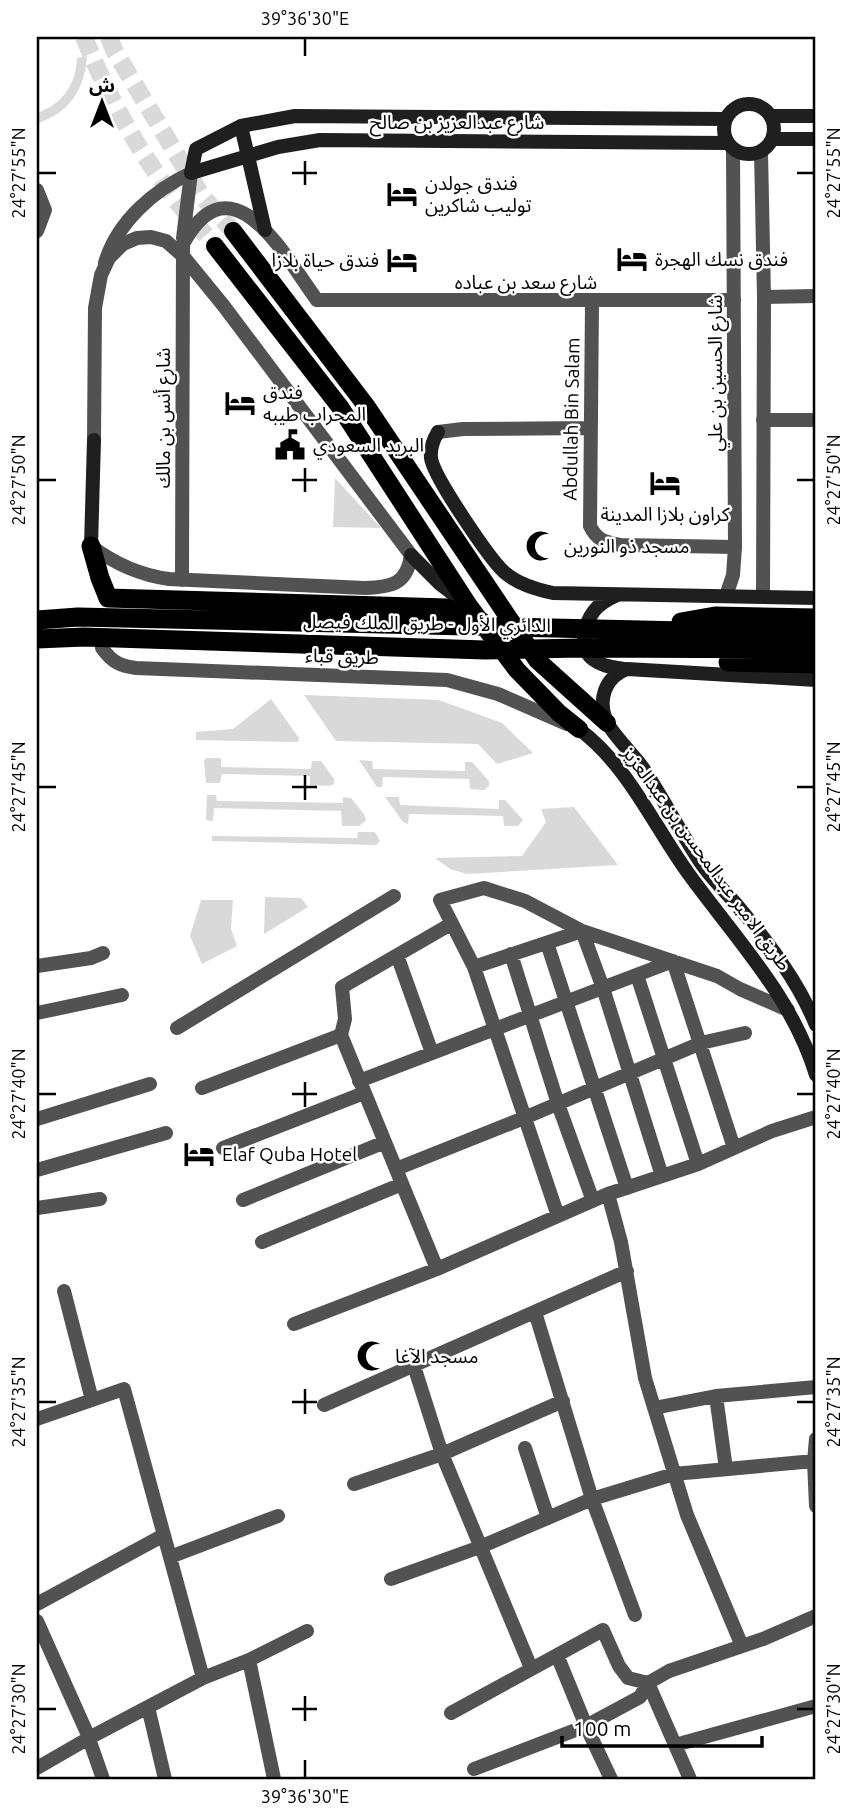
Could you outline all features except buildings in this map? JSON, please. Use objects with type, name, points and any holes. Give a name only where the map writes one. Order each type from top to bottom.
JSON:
[{"type":"highway","points":[[91,546],[108,598]]},
{"type":"highway","points":[[485,650],[452,660],[102,648],[94,635],[95,618],[100,604],[108,598],[447,608],[495,626]]},
{"type":"highway","points":[[635,629],[715,616],[816,618]]},
{"type":"highway","name":"الدائري الأول - طريق الملك فيصل","points":[[37,620],[92,618],[816,634]]},
{"type":"highway","name":"الدائري الأول - طريق الملك فيصل","points":[[37,639],[84,637],[485,650],[816,649]]},
{"type":"highway","points":[[659,648],[722,662],[816,664]]},
{"type":"main road","name":"شارع عبدالعزيز بن صالح","points":[[761,152],[744,154],[730,146],[320,140],[278,146],[191,173],[196,149],[241,125],[295,116],[726,119],[735,108],[750,104],[766,110],[771,116],[816,116]]},
{"type":"main road","points":[[761,152],[773,139],[775,131],[771,116]]},
{"type":"main road","points":[[726,119],[723,127],[730,146]]},
{"type":"main road","points":[[241,125],[265,230]]},
{"type":"main road","points":[[773,139],[816,139]]},
{"type":"main road","name":"طريق الامير عبدالمحسن بن عبدالعزيز","points":[[233,231],[367,407],[537,660],[607,723],[644,770],[700,862],[768,945],[806,1001],[816,1025]]},
{"type":"main road","name":"طريق الامير عبدالمحسن بن عبدالعزيز","points":[[215,246],[340,407],[469,606],[517,670],[559,713],[596,742],[638,793],[687,871],[753,955],[788,1010],[816,1074]]},
{"type":"main road","points":[[438,432],[432,442],[431,459],[458,511],[503,571]]},
{"type":"main road","points":[[91,546],[94,439]]},
{"type":"main road","points":[[458,511],[464,553],[503,571],[530,588],[553,593],[816,598]]},
{"type":"main road","points":[[411,555],[440,584],[469,606]]},
{"type":"main road","points":[[632,593],[605,600],[587,621],[585,648],[594,660],[602,665],[627,669],[816,680]]},
{"type":"main road","points":[[607,723],[603,698],[605,688],[616,673],[627,669]]},
{"type":"street","name":"شارع الحسين بن علي","points":[[726,596],[733,575],[735,547],[730,146]]},
{"type":"street","points":[[761,152],[764,297],[763,597]]},
{"type":"street","points":[[94,439],[96,308],[101,275],[109,249],[140,207],[175,180],[191,173]]},
{"type":"street","name":"شارع أنس بن مالك","points":[[182,580],[183,250],[191,173]]},
{"type":"street","points":[[37,190],[45,210],[37,231]]},
{"type":"street","points":[[183,250],[191,229],[205,216],[220,209],[235,207],[250,215],[265,230]]},
{"type":"street","name":"شارع سعد بن عباده","points":[[265,230],[317,300],[734,300]]},
{"type":"street","points":[[91,546],[109,560],[144,576],[182,580],[388,587],[400,580],[409,568],[411,555],[183,250],[166,240],[137,238],[123,244],[109,258],[101,275]]},
{"type":"street","points":[[764,297],[816,296]]},
{"type":"street","name":"Abdullah Bin Salam","points":[[592,302],[590,526],[594,536],[603,542],[621,545],[735,547]]},
{"type":"street","points":[[763,420],[816,420]]},
{"type":"street","points":[[438,432],[463,429],[590,428]]},
{"type":"street","name":"طريق قباء","points":[[102,648],[110,660],[121,666],[136,668],[447,680],[498,694],[579,729]]},
{"type":"street","points":[[558,1216],[474,967],[440,900],[484,888],[525,901],[582,932],[718,976],[788,1010]]},
{"type":"street","points":[[177,1028],[394,896]]},
{"type":"street","points":[[437,1269],[341,1035],[345,1020],[342,986],[452,924]]},
{"type":"street","points":[[474,967],[582,932]]},
{"type":"street","points":[[582,932],[603,988],[662,1176]]},
{"type":"street","points":[[547,943],[626,1188]]},
{"type":"street","points":[[37,967],[91,958],[103,953]]},
{"type":"street","points":[[511,954],[558,1104],[593,1200]]},
{"type":"street","points":[[397,955],[432,1053]]},
{"type":"street","points":[[223,1148],[432,1053],[673,961]]},
{"type":"street","points":[[673,961],[734,1148]]},
{"type":"street","points":[[637,975],[698,1164]]},
{"type":"street","points":[[37,1013],[122,995]]},
{"type":"street","points":[[396,1169],[701,1043],[745,1033]]},
{"type":"street","points":[[202,1088],[341,1035]]},
{"type":"street","points":[[37,1119],[150,1084]]},
{"type":"street","points":[[294,1324],[437,1269],[608,1194],[698,1164],[772,1131],[816,1117]]},
{"type":"street","points":[[37,1170],[166,1133]]},
{"type":"street","points":[[243,1200],[385,1142]]},
{"type":"street","points":[[262,1242],[402,1184]]},
{"type":"street","points":[[608,1194],[626,1271],[645,1378],[687,1516],[742,1646]]},
{"type":"street","points":[[37,1208],[100,1199]]},
{"type":"street","points":[[324,1405],[626,1271]]},
{"type":"street","points":[[64,1291],[92,1401]]},
{"type":"street","points":[[535,1312],[592,1499],[635,1615]]},
{"type":"street","points":[[414,1366],[442,1454],[531,1668]]},
{"type":"street","points":[[654,1408],[716,1396],[816,1387]]},
{"type":"street","points":[[37,1419],[124,1389],[203,1678]]},
{"type":"street","points":[[716,1396],[726,1469]]},
{"type":"street","points":[[354,1485],[442,1454],[563,1401]]},
{"type":"street","points":[[816,1440],[816,1506]]},
{"type":"street","points":[[524,1448],[548,1518]]},
{"type":"street","points":[[391,1579],[480,1547],[592,1499],[674,1474],[814,1461]]},
{"type":"street","points":[[170,1557],[278,1516]]},
{"type":"street","points":[[37,1604],[164,1535]]},
{"type":"street","points":[[474,1769],[586,1726],[640,1697],[648,1683],[669,1671],[742,1646],[816,1616]]},
{"type":"street","points":[[37,1621],[89,1738],[103,1779]]},
{"type":"street","points":[[452,1713],[603,1630],[619,1666],[628,1678],[648,1683]]},
{"type":"street","points":[[40,1779],[37,1770],[89,1738],[203,1678],[249,1660],[307,1631]]},
{"type":"street","points":[[557,1654],[611,1779]]},
{"type":"street","points":[[249,1660],[274,1779]]},
{"type":"street","points":[[648,1683],[690,1779]]},
{"type":"street","points":[[675,1745],[816,1706]]},
{"type":"street","points":[[148,1707],[165,1779]]},
{"type":"shaded area","points":[[87,56],[83,79],[73,98],[58,113],[37,123],[37,113],[54,104],[71,84],[77,58]]},
{"type":"shaded area","points":[[335,478],[381,528],[333,527]]},
{"type":"shaded area","points":[[304,695],[439,700],[502,723],[533,753],[497,764],[478,744],[336,741]]},
{"type":"shaded area","points":[[271,699],[299,738],[298,742],[196,740],[196,732],[233,729]]},
{"type":"shaded area","points":[[206,758],[221,758],[221,767],[311,769],[312,761],[321,761],[334,779],[334,784],[310,785],[310,776],[222,774],[220,783],[206,783]]},
{"type":"shaded area","points":[[359,760],[372,761],[373,769],[465,771],[465,762],[472,762],[489,781],[489,786],[484,790],[470,789],[469,779],[383,777],[382,787],[377,787]]},
{"type":"shaded area","points":[[207,795],[216,795],[217,801],[343,803],[343,797],[351,798],[366,820],[359,826],[342,826],[341,811],[214,808],[213,821],[206,820]]},
{"type":"shaded area","points":[[385,797],[399,797],[400,805],[499,809],[499,800],[505,800],[523,820],[518,826],[504,826],[503,816],[409,814],[408,824],[403,822]]},
{"type":"shaded area","points":[[574,807],[618,865],[467,874],[450,869],[435,858],[522,856],[546,822],[541,809]]},
{"type":"shaded area","points":[[358,832],[375,832],[380,841],[376,845],[212,841],[212,836],[357,838]]},
{"type":"shaded area","points":[[265,897],[301,898],[308,907],[264,934]]},
{"type":"shaded area","points":[[201,900],[233,900],[231,929],[237,946],[202,964],[190,936]]},
{"type":"tunnel","points":[[84,37],[101,77],[133,137],[180,206],[215,246]]},
{"type":"tunnel","points":[[109,37],[114,50],[201,195],[233,231]]},
{"type":"place","name":"فندق جولدن توليب شاكرين","points":[[402,194]]},
{"type":"place","name":"فندق نسك الهجرة","points":[[632,259]]},
{"type":"place","name":"فندق حیاة بلازا","points":[[402,260]]},
{"type":"place","name":"فندق المحراب طيبه","points":[[240,403]]},
{"type":"place","name":"البريد السعودي","points":[[290,445]]},
{"type":"place","name":"كراون بلازا المدينة","points":[[665,483]]},
{"type":"place","name":"مسجد ذو النورين","points":[[541,546]]},
{"type":"place","name":"Elaf Quba Hotel","points":[[199,1154]]},
{"type":"place","name":"مسجد الآغا","points":[[372,1356]]}]
